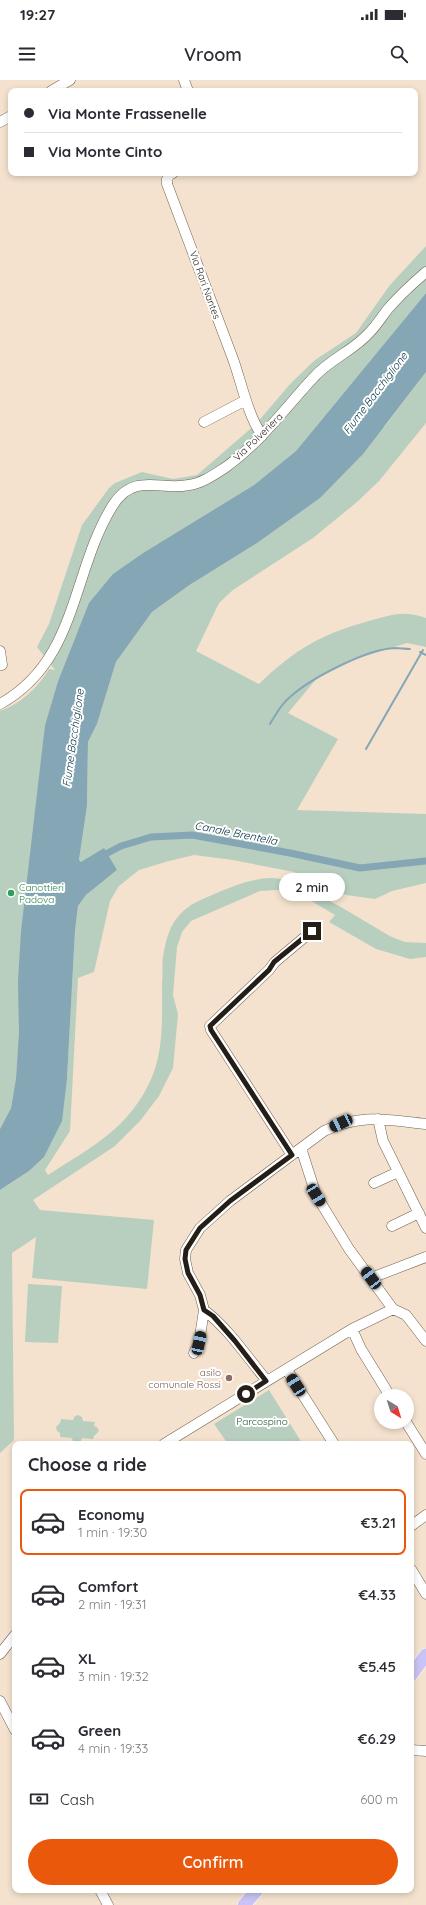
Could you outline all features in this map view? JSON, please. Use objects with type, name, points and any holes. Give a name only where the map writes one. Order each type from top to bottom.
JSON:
[{"type":"main road","points":[[414,1671],[426,1655]]},
{"type":"street","points":[[56,88],[70,80]]},
{"type":"street","name":"Via Rari Nantes","points":[[168,176],[166,179],[167,184],[232,358],[246,400],[257,428],[262,436]]},
{"type":"street","name":"Via Polveriera","points":[[0,704],[10,699],[34,678],[54,651],[68,622],[101,529],[119,498],[136,485],[152,484],[180,486],[202,482],[226,466],[262,436],[322,369],[369,334],[399,296],[426,272]]},
{"type":"street","points":[[204,422],[246,400]]},
{"type":"street","points":[[0,651],[2,656],[2,664],[0,665]]},
{"type":"street","points":[[292,1155],[211,1030],[210,1026],[269,970],[274,962],[312,931]]},
{"type":"street","points":[[194,1353],[199,1343],[204,1310],[200,1295],[188,1273],[185,1259],[186,1250],[200,1228],[230,1201],[301,1148],[324,1131],[341,1123],[361,1119],[378,1119],[426,1124]]},
{"type":"street","points":[[378,1119],[383,1142],[426,1228]]},
{"type":"street","points":[[301,1148],[316,1195],[349,1249],[393,1309],[406,1315],[426,1341]]},
{"type":"street","points":[[374,1183],[398,1172]]},
{"type":"street","points":[[392,1226],[419,1213]]},
{"type":"street","points":[[371,1278],[426,1257]]},
{"type":"street","points":[[169,1441],[352,1329],[393,1309]]},
{"type":"street","points":[[204,1310],[213,1316],[235,1341],[266,1381]]},
{"type":"street","points":[[352,1329],[361,1349],[386,1389]]},
{"type":"street","points":[[287,1370],[332,1441]]},
{"type":"street","points":[[410,1429],[426,1454]]},
{"type":"street","points":[[414,1524],[426,1515]]},
{"type":"street","points":[[414,1574],[426,1594]]},
{"type":"street","points":[[0,1654],[12,1639]]},
{"type":"street","points":[[0,1701],[12,1724]]},
{"type":"street","points":[[414,1750],[426,1750]]},
{"type":"street","points":[[102,1893],[108,1905]]},
{"type":"green space","points":[[426,246],[426,293],[296,451],[254,485],[143,553],[114,574],[75,638],[58,681],[45,725],[16,1078],[11,1108],[0,1129],[0,711],[15,704],[34,689],[49,669],[55,670],[37,647],[49,624],[82,525],[109,488],[115,483],[142,472],[173,479],[197,475],[256,424],[291,383],[315,360],[356,333],[390,285]]},
{"type":"green space","points":[[426,372],[426,423],[379,481],[357,502],[313,538],[233,590],[219,603],[196,651],[259,684],[284,662],[297,653],[322,638],[336,632],[352,626],[397,614],[410,614],[426,618],[426,647],[407,643],[355,659],[318,677],[288,713],[338,739],[297,810],[426,814],[426,883],[392,891],[375,899],[346,895],[294,872],[233,860],[194,855],[139,870],[119,886],[110,901],[94,972],[78,978],[70,1131],[45,1170],[48,1175],[95,1145],[121,1123],[133,1110],[143,1095],[152,1077],[159,1055],[165,945],[172,925],[177,917],[191,905],[219,892],[249,881],[265,878],[284,880],[315,893],[392,937],[405,942],[426,943],[426,957],[410,959],[376,949],[329,922],[335,915],[308,899],[278,890],[260,891],[191,921],[182,932],[177,947],[173,995],[178,1014],[173,1068],[159,1096],[140,1121],[115,1146],[33,1200],[40,1210],[154,1220],[147,1289],[32,1278],[36,1237],[12,1253],[14,1440],[0,1453],[0,1190],[29,1171],[67,1079],[75,931],[78,906],[86,895],[117,870],[81,862],[79,860],[87,806],[88,742],[97,724],[116,662],[152,612],[191,584],[385,426]]},
{"type":"green space","points":[[28,1284],[62,1286],[58,1343],[25,1342]]},
{"type":"green space","name":"Parcospino","points":[[269,1390],[301,1441],[226,1441],[214,1424]]},
{"type":"green space","points":[[78,1415],[82,1417],[83,1421],[95,1422],[94,1426],[97,1427],[99,1431],[93,1439],[82,1438],[81,1441],[73,1441],[72,1438],[60,1437],[60,1433],[57,1431],[56,1427],[60,1423],[61,1419],[73,1420],[75,1416]]},
{"type":"water","name":"Fiume Bacchiglione","points":[[426,293],[426,372],[363,454],[320,498],[257,543],[191,584],[152,612],[116,662],[97,724],[88,742],[87,806],[79,860],[81,862],[104,848],[117,870],[86,895],[78,906],[75,931],[67,1079],[62,1121],[44,1157],[29,1171],[0,1190],[0,1129],[11,1108],[16,1078],[19,1033],[18,981],[21,931],[45,725],[58,681],[89,603],[113,574],[143,553],[254,485],[296,451]]},
{"type":"waterway","points":[[270,724],[279,709],[287,700],[299,689],[325,673],[370,653],[395,648],[410,649]]},
{"type":"waterway","points":[[366,749],[423,650]]},
{"type":"waterway","points":[[420,652],[426,655]]},
{"type":"waterway","name":"Canale Brentella","points":[[100,857],[121,846],[151,837],[192,835],[290,853],[360,868],[426,861]]},
{"type":"place","name":"Canottieri Padova","points":[[11,893]]},
{"type":"place","name":"asilo comunale Rossi","points":[[229,1378]]},
{"type":"route","points":[[246,1394],[266,1381],[235,1341],[213,1316],[204,1310],[200,1295],[194,1287],[188,1273],[185,1259],[186,1250],[200,1228],[230,1201],[292,1155],[221,1046],[210,1026],[212,1022],[269,970],[274,962],[312,931]]}]
